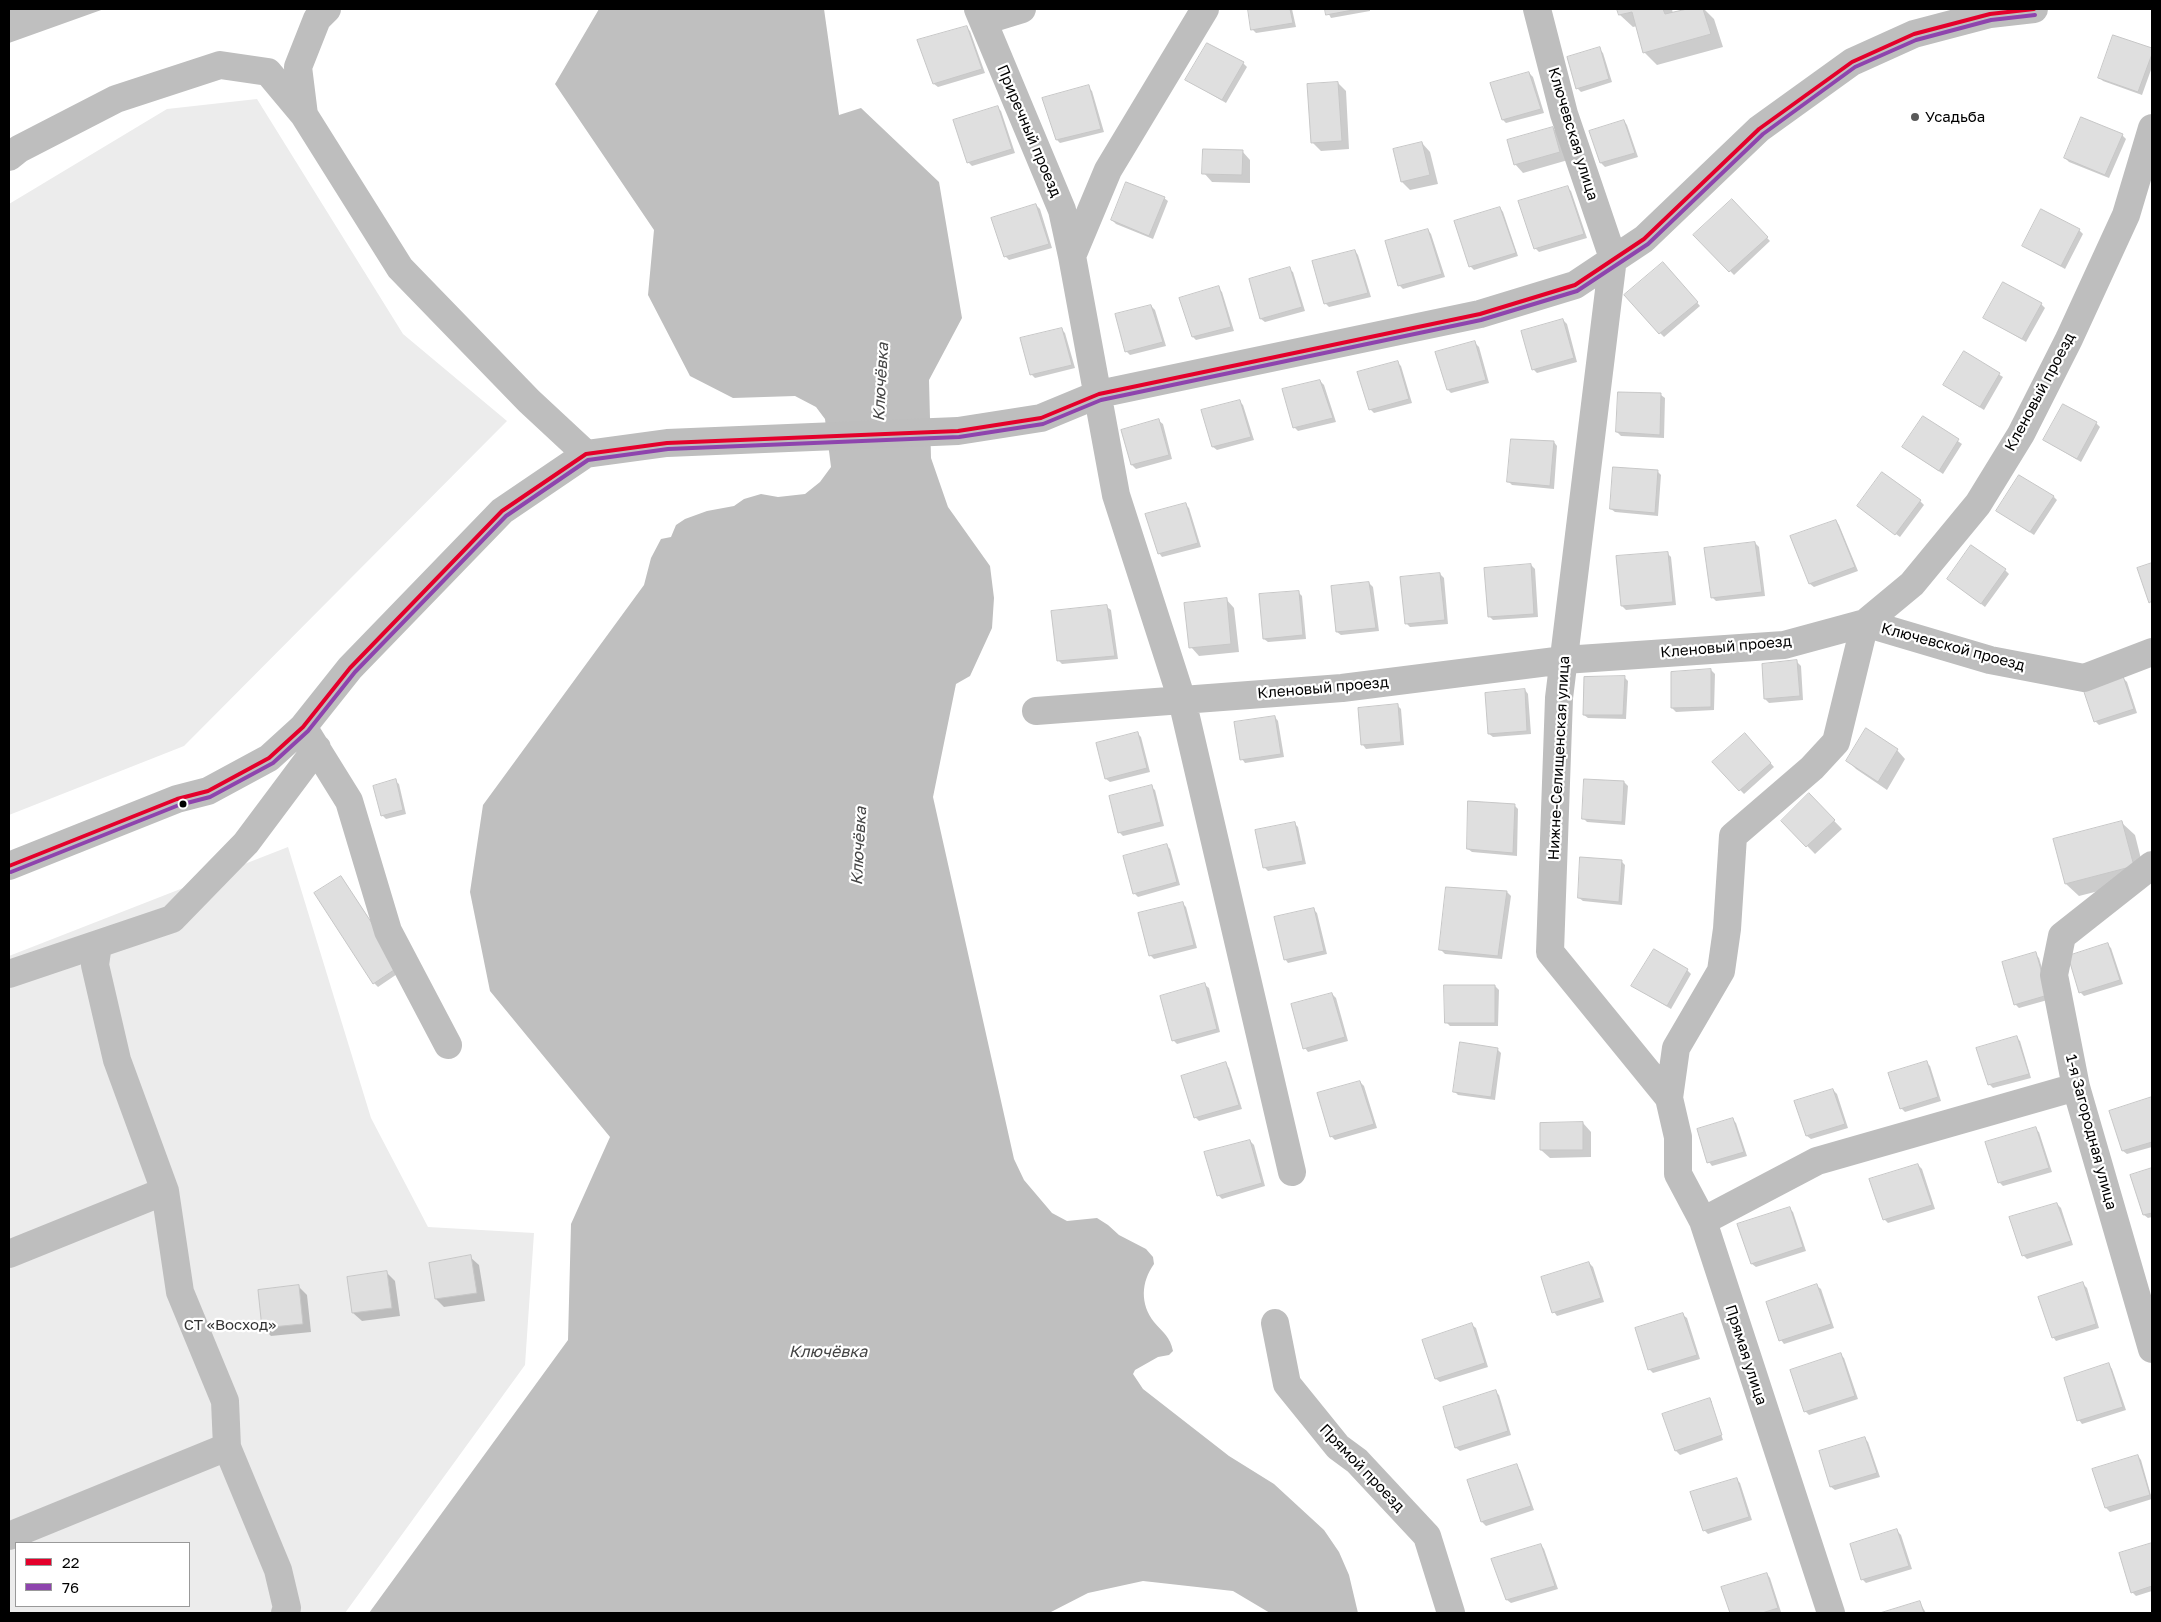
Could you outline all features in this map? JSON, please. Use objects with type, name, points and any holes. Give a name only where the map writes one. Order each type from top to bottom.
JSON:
[{"type":"street","points":[[304,115],[298,66],[317,19],[326,9]]},
{"type":"street","points":[[980,15],[1022,9]]},
{"type":"street","points":[[1072,256],[1108,170],[1206,9]]},
{"type":"street","name":"Ключевская улица","points":[[1538,9],[1564,114],[1613,258]]},
{"type":"street","points":[[9,974],[172,920],[246,843],[350,668],[502,511],[586,454],[667,444],[958,431],[1041,418],[1099,394],[1480,314],[1575,284],[1644,239],[1759,129],[1852,62],[1914,34],[1998,11],[2034,9]]},
{"type":"street","name":"Приречный проезд","points":[[980,15],[1062,210],[1099,394],[1116,495],[1182,700],[1292,1172]]},
{"type":"street","points":[[9,157],[19,149],[116,99],[220,65],[268,72],[304,115],[400,268],[529,401],[586,454]]},
{"type":"street","name":"Кленовый проезд","points":[[1036,711],[1342,688],[1564,660],[1784,645],[1865,623],[1912,584],[1972,512],[2021,434],[2069,339],[2126,215],[2152,128]]},
{"type":"street","name":"Нижне-Селищенская улица","points":[[1613,258],[1559,698],[1550,952],[1669,1098]]},
{"type":"street","name":"Ключевской проезд","points":[[1669,1098],[1676,1048],[1721,971],[1727,929],[1733,836],[1812,768],[1836,742],[1865,623],[1990,660],[2084,678],[2152,652]]},
{"type":"street","points":[[9,866],[178,799],[208,791],[310,738]]},
{"type":"street","points":[[310,738],[349,800],[388,931],[448,1045]]},
{"type":"street","name":"1-я Загородная улица","points":[[2152,865],[2062,936],[2054,975],[2076,1087],[2152,1349]]},
{"type":"street","points":[[98,944],[94,965],[117,1060],[165,1191],[180,1292],[225,1401],[227,1447],[278,1570],[287,1608],[286,1613]]},
{"type":"street","points":[[1702,1221],[1817,1162],[2076,1087]]},
{"type":"street","name":"Прямая улица","points":[[1669,1098],[1678,1137],[1678,1174],[1702,1221],[1831,1613]]},
{"type":"street","points":[[9,1254],[165,1191]]},
{"type":"street","name":"Прямой проезд","points":[[1275,1323],[1287,1384],[1338,1447],[1357,1461],[1427,1536],[1452,1613]]},
{"type":"street","points":[[9,1536],[227,1447]]},
{"type":"green space","points":[[257,99],[403,334],[507,421],[184,746],[9,815],[9,204],[167,109]]},
{"type":"green space","name":"СТ «Восход»","points":[[288,847],[371,1118],[428,1227],[534,1233],[525,1365],[345,1613],[9,1613],[9,956]]},
{"type":"water","points":[[9,9],[104,9],[9,43]]},
{"type":"water","name":"Ключёвка","points":[[599,9],[824,9],[839,115],[861,108],[939,182],[962,318],[929,380],[931,458],[948,507],[990,566],[994,598],[992,628],[970,676],[956,684],[933,797],[1014,1159],[1024,1180],[1052,1213],[1067,1221],[1097,1218],[1119,1235],[1146,1249],[1153,1257],[1154,1264],[1147,1278],[1144,1300],[1149,1315],[1168,1338],[1173,1351],[1169,1355],[1158,1357],[1135,1370],[1133,1374],[1143,1389],[1229,1456],[1274,1484],[1324,1530],[1339,1552],[1349,1575],[1358,1613],[1270,1613],[1233,1591],[1143,1581],[1088,1593],[1049,1613],[369,1613],[568,1340],[571,1224],[610,1137],[490,991],[470,892],[483,805],[644,585],[651,558],[661,539],[671,537],[676,525],[685,519],[707,511],[734,506],[744,499],[761,494],[778,497],[805,494],[820,482],[831,467],[825,419],[816,407],[795,396],[733,398],[690,376],[648,295],[654,230],[555,84]]},
{"type":"building","points":[[1248,9],[1290,9],[1293,23],[1251,30]]},
{"type":"building","points":[[1325,9],[1358,9],[1326,15]]},
{"type":"building","points":[[1617,9],[1663,9],[1665,14],[1687,9],[1703,9],[1711,34],[1643,53],[1632,12],[1619,15]]},
{"type":"building","points":[[967,26],[982,69],[933,84],[917,40]]},
{"type":"building","points":[[2113,35],[2152,48],[2152,54],[2138,92],[2098,78]]},
{"type":"building","points":[[1207,43],[1244,62],[1222,100],[1185,80]]},
{"type":"building","points":[[1600,47],[1609,79],[1576,89],[1567,57]]},
{"type":"building","points":[[1529,72],[1541,109],[1502,120],[1490,83]]},
{"type":"building","points":[[1338,82],[1342,141],[1311,143],[1307,84]]},
{"type":"building","points":[[1089,85],[1101,129],[1056,140],[1042,98]]},
{"type":"building","points":[[998,106],[1012,149],[967,163],[953,120]]},
{"type":"building","points":[[2081,117],[2123,134],[2105,175],[2064,158]]},
{"type":"building","points":[[1624,120],[1635,153],[1600,163],[1589,131]]},
{"type":"building","points":[[1553,127],[1560,152],[1514,165],[1507,140]]},
{"type":"building","points":[[1422,142],[1430,175],[1401,182],[1393,149]]},
{"type":"building","points":[[1203,149],[1243,150],[1242,175],[1202,174]]},
{"type":"building","points":[[1126,182],[1165,197],[1149,236],[1111,220]]},
{"type":"building","points":[[1568,186],[1584,234],[1534,249],[1518,201]]},
{"type":"building","points":[[1732,199],[1768,237],[1729,272],[1693,235]]},
{"type":"building","points":[[1036,204],[1049,244],[1004,257],[991,218]]},
{"type":"building","points":[[1500,207],[1516,253],[1469,267],[1454,221]]},
{"type":"building","points":[[2041,209],[2080,229],[2061,266],[2022,246]]},
{"type":"building","points":[[1428,229],[1442,274],[1398,286],[1385,241]]},
{"type":"building","points":[[1355,250],[1368,293],[1324,304],[1312,261]]},
{"type":"building","points":[[1663,262],[1698,302],[1659,334],[1624,295]]},
{"type":"building","points":[[1290,267],[1302,307],[1260,319],[1249,279]]},
{"type":"building","points":[[2003,282],[2042,303],[2022,339],[1983,318]]},
{"type":"building","points":[[1219,286],[1231,327],[1192,337],[1179,298]]},
{"type":"building","points":[[1151,305],[1163,342],[1125,352],[1115,314]]},
{"type":"building","points":[[1563,319],[1574,358],[1532,370],[1521,331]]},
{"type":"building","points":[[1062,328],[1072,365],[1030,375],[1020,338]]},
{"type":"building","points":[[1475,341],[1486,380],[1447,390],[1435,352]]},
{"type":"building","points":[[1964,351],[2000,373],[1980,407],[1943,385]]},
{"type":"building","points":[[1398,361],[1409,399],[1369,410],[1357,372]]},
{"type":"building","points":[[1320,380],[1333,418],[1293,428],[1282,389]]},
{"type":"building","points":[[1618,392],[1661,393],[1660,435],[1616,432]]},
{"type":"building","points":[[1240,400],[1251,437],[1212,447],[1201,410]]},
{"type":"building","points":[[2063,404],[2097,422],[2077,459],[2043,440]]},
{"type":"building","points":[[1923,416],[1959,439],[1939,471],[1902,447]]},
{"type":"building","points":[[1159,419],[1169,455],[1131,465],[1121,430]]},
{"type":"building","points":[[1511,439],[1554,441],[1550,486],[1507,482]]},
{"type":"building","points":[[1613,467],[1658,470],[1655,513],[1610,509]]},
{"type":"building","points":[[1882,472],[1921,500],[1895,535],[1857,506]]},
{"type":"building","points":[[2019,475],[2054,496],[2030,532],[1996,511]]},
{"type":"building","points":[[1186,503],[1198,543],[1158,554],[1145,514]]},
{"type":"building","points":[[1836,520],[1855,567],[1809,584],[1790,536]]},
{"type":"building","points":[[1755,542],[1762,592],[1711,598],[1704,548]]},
{"type":"building","points":[[1971,545],[2006,569],[1981,604],[1947,579]]},
{"type":"building","points":[[1668,552],[1673,602],[1621,606],[1616,556]]},
{"type":"building","points":[[2152,563],[2152,601],[2149,603],[2137,568]]},
{"type":"building","points":[[1531,564],[1534,614],[1488,617],[1484,568]]},
{"type":"building","points":[[1440,573],[1445,620],[1405,624],[1400,577]]},
{"type":"building","points":[[1369,582],[1376,628],[1336,632],[1331,586]]},
{"type":"building","points":[[1299,591],[1303,635],[1263,639],[1259,594]]},
{"type":"building","points":[[1227,598],[1231,644],[1189,648],[1184,603]]},
{"type":"building","points":[[1107,605],[1115,656],[1057,661],[1051,611]]},
{"type":"building","points":[[1797,660],[1800,696],[1764,699],[1762,664]]},
{"type":"building","points":[[1711,669],[1711,707],[1671,708],[1671,672]]},
{"type":"building","points":[[1625,676],[1623,715],[1583,715],[1584,677]]},
{"type":"building","points":[[2123,676],[2134,709],[2094,722],[2083,689]]},
{"type":"building","points":[[1525,689],[1527,731],[1488,734],[1485,693]]},
{"type":"building","points":[[1398,704],[1401,742],[1361,745],[1358,708]]},
{"type":"building","points":[[1275,716],[1281,754],[1240,760],[1234,722]]},
{"type":"building","points":[[1866,728],[1898,749],[1878,782],[1846,761]]},
{"type":"building","points":[[1138,732],[1147,768],[1105,779],[1096,743]]},
{"type":"building","points":[[1745,733],[1771,763],[1739,791],[1712,762]]},
{"type":"building","points":[[396,779],[403,810],[381,816],[373,786]]},
{"type":"building","points":[[1584,779],[1624,781],[1622,822],[1582,819]]},
{"type":"building","points":[[1152,785],[1161,822],[1118,833],[1109,796]]},
{"type":"building","points":[[1809,793],[1835,820],[1806,847],[1781,821]]},
{"type":"building","points":[[1468,801],[1515,804],[1513,853],[1467,849]]},
{"type":"building","points":[[2122,821],[2134,866],[2065,884],[2053,839]]},
{"type":"building","points":[[1295,822],[1303,861],[1263,868],[1255,830]]},
{"type":"building","points":[[1167,844],[1177,882],[1133,894],[1123,856]]},
{"type":"building","points":[[1580,857],[1622,860],[1619,902],[1578,898]]},
{"type":"building","points":[[341,876],[400,966],[373,984],[314,893]]},
{"type":"building","points":[[1446,887],[1507,891],[1498,956],[1439,950]]},
{"type":"building","points":[[1183,902],[1194,945],[1149,956],[1138,913]]},
{"type":"building","points":[[1314,908],[1324,951],[1284,960],[1274,917]]},
{"type":"building","points":[[2108,943],[2120,980],[2079,993],[2068,956]]},
{"type":"building","points":[[1654,949],[1688,969],[1667,1006],[1631,986]]},
{"type":"building","points":[[2036,952],[2048,995],[2014,1005],[2002,962]]},
{"type":"building","points":[[1205,983],[1217,1029],[1172,1041],[1160,996]]},
{"type":"building","points":[[1444,985],[1495,985],[1495,1023],[1445,1023]]},
{"type":"building","points":[[1332,993],[1345,1037],[1303,1049],[1291,1004]]},
{"type":"building","points":[[2017,1036],[2029,1074],[1988,1085],[1976,1048]]},
{"type":"building","points":[[1460,1042],[1498,1048],[1491,1097],[1453,1092]]},
{"type":"building","points":[[1927,1061],[1938,1097],[1900,1109],[1888,1073]]},
{"type":"building","points":[[1226,1062],[1239,1105],[1194,1118],[1181,1076]]},
{"type":"building","points":[[1360,1081],[1374,1124],[1330,1137],[1317,1093]]},
{"type":"building","points":[[1833,1089],[1845,1124],[1806,1136],[1794,1101]]},
{"type":"building","points":[[2152,1097],[2152,1142],[2122,1151],[2109,1111]]},
{"type":"building","points":[[1733,1118],[1744,1152],[1707,1163],[1697,1129]]},
{"type":"building","points":[[1583,1122],[1583,1150],[1540,1150],[1540,1123]]},
{"type":"building","points":[[2036,1127],[2049,1168],[1998,1183],[1985,1142]]},
{"type":"building","points":[[1250,1140],[1262,1183],[1217,1196],[1204,1152]]},
{"type":"building","points":[[1918,1164],[1932,1205],[1883,1220],[1869,1179]]},
{"type":"building","points":[[2152,1168],[2152,1213],[2143,1215],[2130,1175]]},
{"type":"building","points":[[2057,1203],[2071,1241],[2022,1256],[2009,1217]]},
{"type":"building","points":[[1790,1207],[1803,1247],[1751,1264],[1737,1224]]},
{"type":"building","points":[[471,1255],[477,1293],[435,1299],[429,1263]]},
{"type":"building","points":[[1589,1262],[1601,1298],[1552,1313],[1541,1277]]},
{"type":"building","points":[[387,1271],[392,1308],[352,1313],[347,1277]]},
{"type":"building","points":[[2083,1282],[2096,1324],[2052,1338],[2038,1297]]},
{"type":"building","points":[[1817,1284],[1831,1324],[1779,1341],[1766,1302]]},
{"type":"building","points":[[299,1285],[303,1324],[262,1328],[258,1290]]},
{"type":"building","points":[[1683,1313],[1697,1355],[1648,1370],[1635,1328]]},
{"type":"building","points":[[1472,1323],[1485,1363],[1435,1379],[1422,1340]]},
{"type":"building","points":[[1841,1353],[1855,1396],[1804,1412],[1790,1370]]},
{"type":"building","points":[[2109,1363],[2123,1407],[2077,1421],[2064,1378]]},
{"type":"building","points":[[1496,1390],[1508,1431],[1455,1448],[1443,1407]]},
{"type":"building","points":[[1710,1398],[1722,1435],[1675,1451],[1662,1414]]},
{"type":"building","points":[[1865,1437],[1877,1473],[1830,1487],[1819,1451]]},
{"type":"building","points":[[2138,1455],[2150,1495],[2105,1508],[2092,1469]]},
{"type":"building","points":[[1517,1464],[1531,1506],[1481,1522],[1467,1480]]},
{"type":"building","points":[[1737,1478],[1749,1517],[1703,1531],[1690,1492]]},
{"type":"building","points":[[1897,1529],[1909,1566],[1861,1580],[1850,1544]]},
{"type":"building","points":[[2152,1543],[2152,1586],[2131,1593],[2119,1553]]},
{"type":"building","points":[[1541,1544],[1555,1586],[1506,1600],[1491,1559]]},
{"type":"building","points":[[1767,1573],[1778,1608],[1762,1613],[1730,1613],[1721,1587]]},
{"type":"building","points":[[1920,1601],[1924,1613],[1880,1613]]},
{"type":"transit line","name":"22","points":[[9,866],[177,799],[208,791],[269,758],[303,727],[350,668],[502,511],[586,454],[667,443],[958,431],[1041,418],[1099,394],[1480,314],[1575,285],[1644,239],[1759,129],[1852,62],[1914,34],[1990,14],[2034,9]]},
{"type":"transit line","name":"76","points":[[11,872],[179,805],[210,797],[273,763],[308,731],[355,672],[506,516],[588,460],[668,449],[959,437],[1043,424],[1101,400],[1481,320],[1577,291],[1648,244],[1763,134],[1855,67],[1916,40],[1991,20],[2035,15]]},
{"type":"place","name":"Усадьба","points":[[1915,117]]}]
